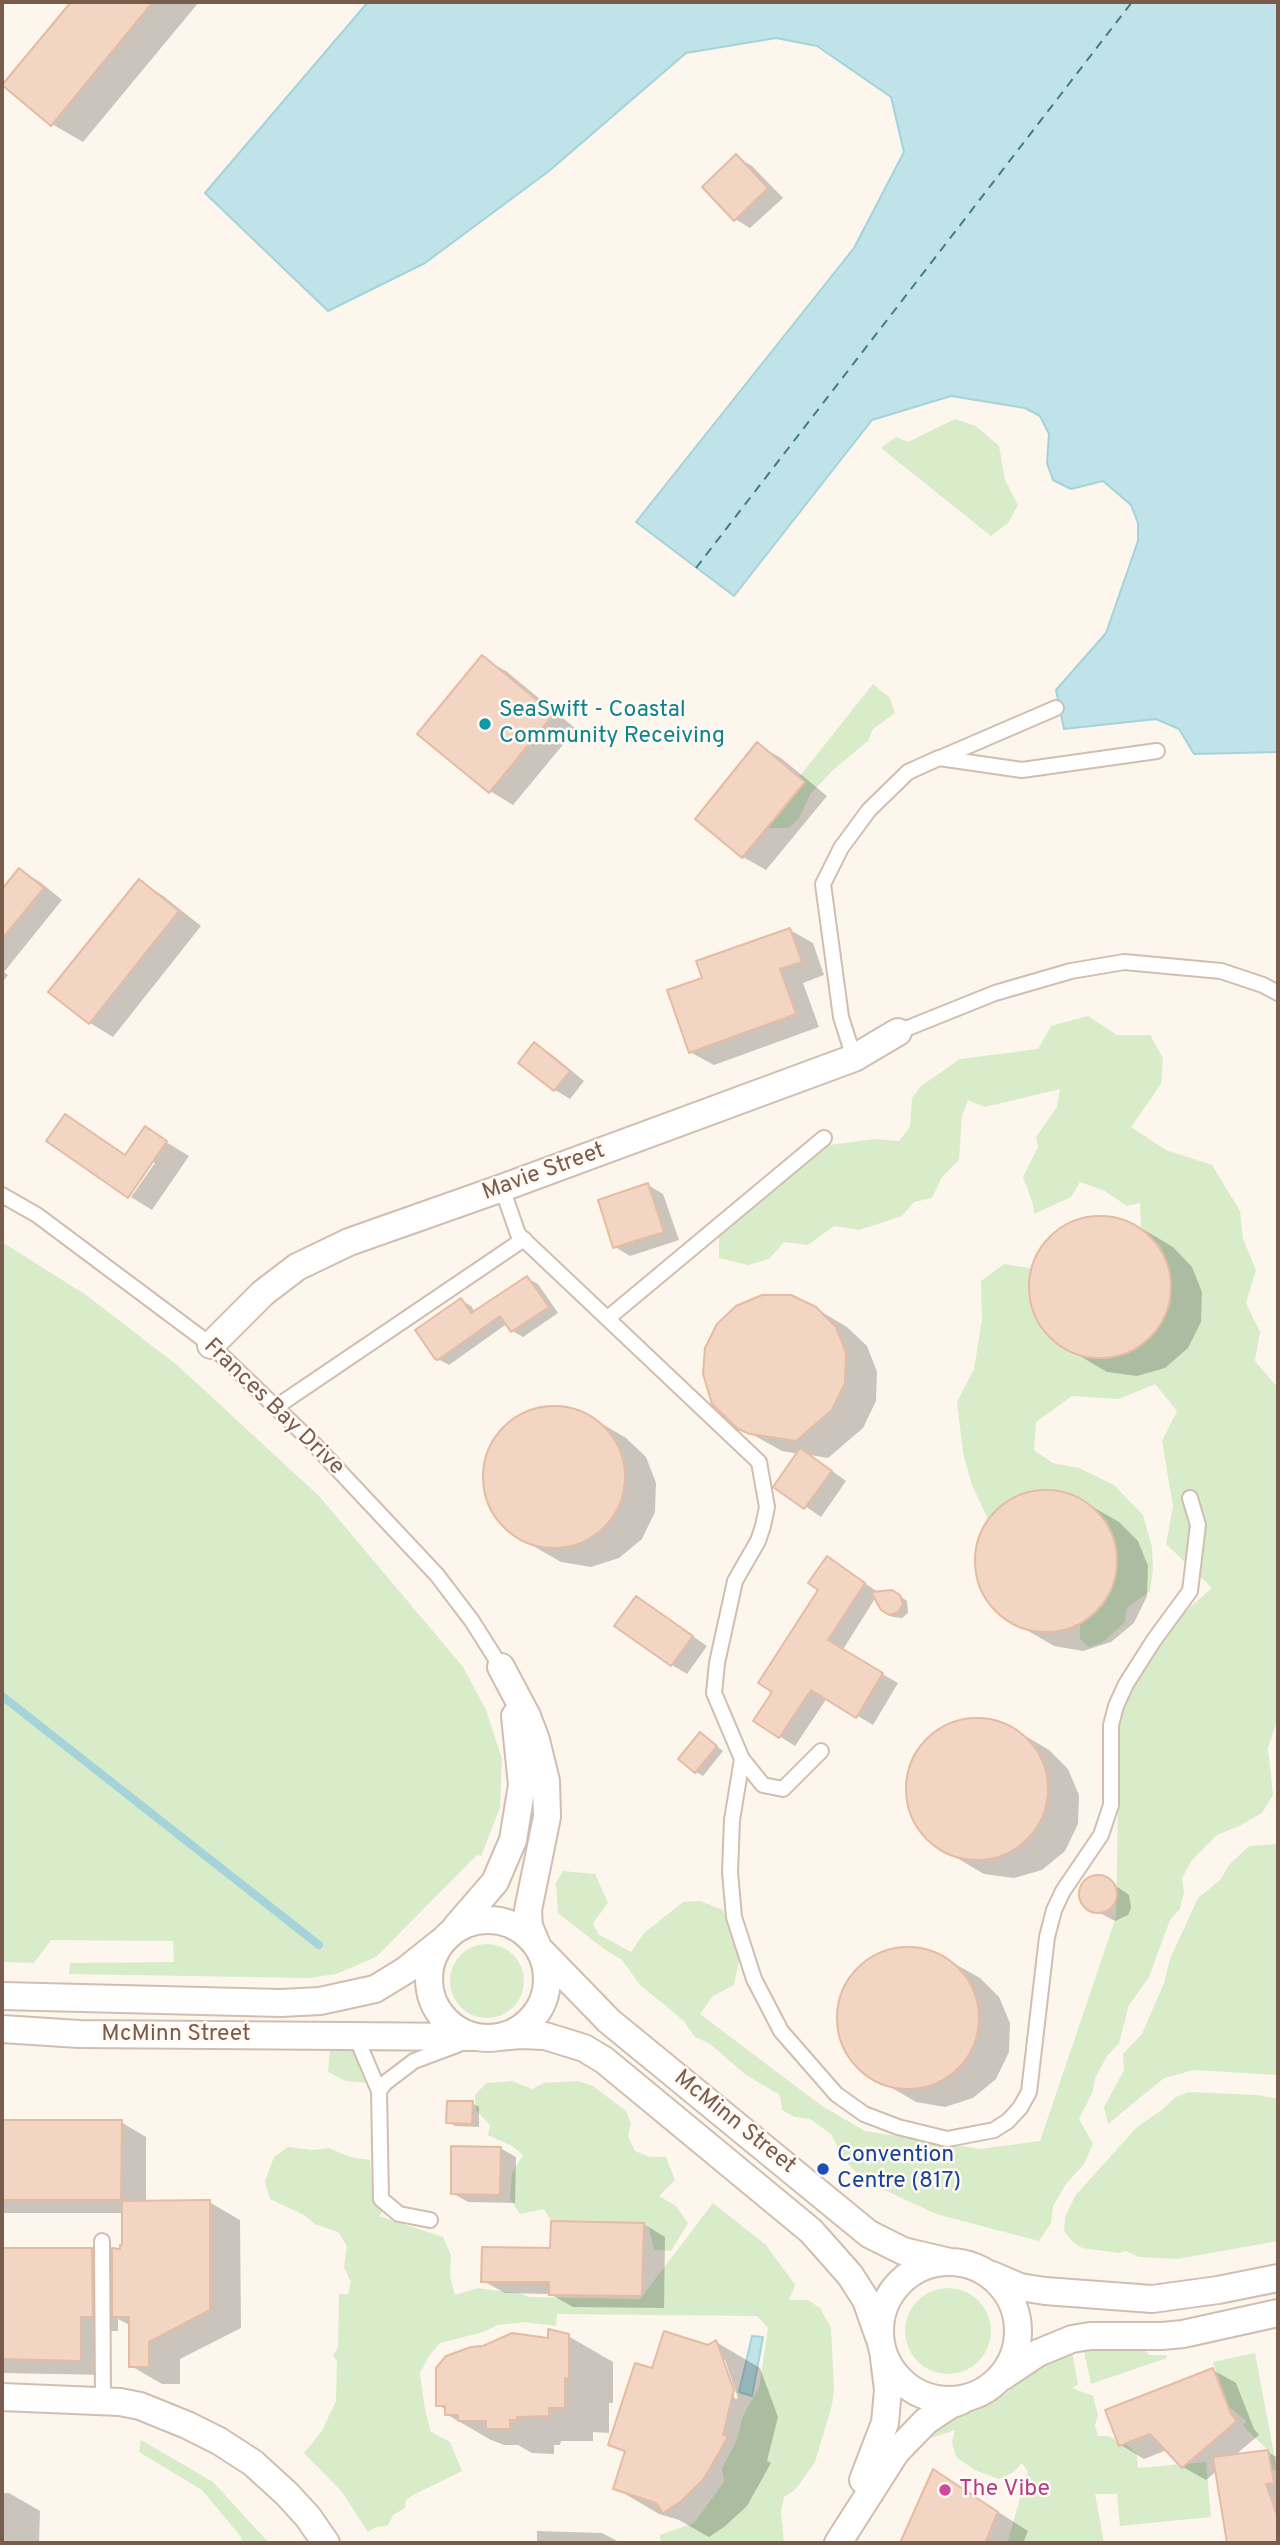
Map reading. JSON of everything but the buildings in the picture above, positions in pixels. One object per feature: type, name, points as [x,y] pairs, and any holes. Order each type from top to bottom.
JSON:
[{"type":"street","name":"Mavie Street","points":[[211,1345],[262,1293],[297,1267],[349,1242],[854,1058],[898,1032]]},
{"type":"street","name":"Frances Bay Drive","points":[[445,1938],[468,1916],[495,1882],[507,1857],[519,1816],[522,1785],[518,1728],[501,1667]]},
{"type":"street","name":"Frances Bay Drive","points":[[501,1667],[527,1716],[546,1782],[546,1825],[528,1910],[529,1926],[538,1948]]},
{"type":"street","points":[[496,1920],[521,1930],[538,1948],[547,1973],[544,1998],[537,2011],[513,2032],[485,2038],[456,2029],[437,2010],[430,1994],[430,1965],[445,1938],[471,1923],[496,1920]]},
{"type":"street","name":"McMinn Street","points":[[2,1996],[281,2003],[320,2001],[374,1989],[406,1970],[445,1938]]},
{"type":"street","name":"McMinn Street","points":[[538,1948],[608,2021],[869,2234],[902,2251],[950,2262]]},
{"type":"street","name":"McMinn Street","points":[[2,2029],[79,2034],[485,2038],[545,2036],[584,2048],[604,2060],[811,2231],[850,2275],[866,2300],[881,2347]]},
{"type":"street","points":[[838,2543],[885,2423],[888,2390],[881,2347],[884,2305],[894,2288],[909,2274],[928,2265],[950,2262],[968,2264],[1020,2287],[1152,2299],[1278,2278]]},
{"type":"street","points":[[881,2347],[893,2374],[918,2394],[937,2400],[956,2400],[982,2391],[1011,2361],[1018,2330],[1015,2312],[1007,2294],[996,2280],[984,2271]]},
{"type":"street","points":[[838,2543],[880,2475],[910,2436],[938,2412],[982,2391],[1038,2353],[1072,2339],[1090,2336],[1183,2334],[1278,2313]]},
{"type":"street","points":[[2,2398],[103,2400],[140,2406],[187,2425],[219,2441],[253,2463],[308,2517],[326,2543]]},
{"type":"lane","points":[[854,1058],[841,1017],[823,884],[841,848],[869,810],[908,772],[1056,708]]},
{"type":"lane","points":[[939,758],[1022,770],[1157,751]]},
{"type":"lane","points":[[898,1032],[995,993],[1071,971],[1124,962],[1221,971],[1278,993]]},
{"type":"lane","points":[[608,1318],[824,1138]]},
{"type":"lane","points":[[502,1188],[513,1224],[524,1240],[759,1462],[767,1507],[758,1541],[734,1581],[717,1662],[715,1693],[742,1759],[763,1785],[783,1789],[821,1751]]},
{"type":"lane","name":"Frances Bay Drive","points":[[2,1195],[37,1214],[211,1345],[314,1444],[437,1575],[472,1621],[501,1667]]},
{"type":"lane","points":[[276,1407],[524,1240]]},
{"type":"lane","points":[[742,1759],[732,1820],[730,1871],[734,1917],[754,1979],[781,2031],[836,2094],[864,2114],[898,2127],[947,2139],[994,2130],[1008,2121],[1020,2108],[1028,2092],[1047,1937],[1054,1910],[1063,1891],[1101,1835],[1111,1805],[1111,1725],[1115,1706],[1154,1640],[1191,1591],[1198,1525],[1190,1498]]},
{"type":"lane","points":[[356,2036],[379,2091],[381,2199],[399,2214],[430,2220]]},
{"type":"lane","points":[[379,2091],[401,2069],[414,2061],[485,2038]]},
{"type":"lane","points":[[102,2241],[103,2400]]},
{"type":"green space","points":[[955,419],[976,426],[999,446],[1005,480],[1018,505],[1008,523],[991,536],[881,448],[896,437],[908,442]]},
{"type":"green space","points":[[873,684],[890,698],[895,713],[873,729],[868,741],[833,770],[811,793],[799,818],[789,828],[767,828],[805,782],[799,777]]},
{"type":"green space","points":[[1088,1016],[1117,1035],[1150,1035],[1163,1058],[1161,1084],[1131,1127],[1166,1150],[1212,1165],[1240,1211],[1243,1239],[1256,1270],[1246,1303],[1260,1332],[1255,1361],[1278,1388],[1278,1717],[1268,1748],[1273,1795],[1262,1813],[1217,1835],[1192,1860],[1182,1878],[1184,1892],[1180,1909],[1170,1920],[1149,1977],[1129,2005],[1119,2043],[1107,2056],[1095,2078],[1093,2091],[1079,2119],[1093,2144],[1084,2164],[1066,2184],[1053,2206],[1051,2223],[1039,2241],[936,2214],[865,2181],[844,2160],[831,2134],[810,2119],[795,2117],[782,2110],[780,2095],[746,2075],[710,2044],[695,2037],[683,2020],[640,1985],[622,1960],[558,1913],[556,1883],[563,1871],[595,1874],[608,1903],[593,1923],[598,1934],[631,1952],[643,1934],[683,1902],[700,1901],[723,1910],[733,1941],[741,1952],[734,1985],[713,1996],[700,2014],[822,2106],[865,2131],[980,2149],[1040,2141],[1116,1917],[1120,1704],[1143,1662],[1181,1615],[1212,1588],[1166,1544],[1173,1506],[1162,1441],[1177,1411],[1155,1384],[1119,1399],[1072,1396],[1036,1422],[1034,1450],[1053,1463],[1079,1468],[1114,1485],[1143,1515],[1152,1547],[1150,1591],[1127,1608],[1125,1622],[1102,1643],[1088,1647],[1080,1639],[1080,1625],[1103,1605],[1116,1578],[1117,1547],[1107,1521],[1087,1501],[1061,1490],[1033,1490],[1007,1500],[988,1519],[972,1485],[963,1453],[957,1402],[974,1369],[982,1319],[981,1281],[1004,1264],[1030,1268],[1028,1295],[1036,1320],[1052,1341],[1074,1355],[1105,1359],[1134,1351],[1157,1331],[1171,1303],[1171,1273],[1161,1247],[1141,1227],[1140,1203],[1127,1206],[1105,1191],[1080,1182],[1071,1197],[1034,1214],[1023,1177],[1038,1147],[1036,1137],[1057,1107],[1060,1089],[985,1107],[968,1100],[962,1116],[959,1160],[942,1177],[932,1198],[914,1202],[902,1216],[859,1230],[834,1226],[808,1245],[784,1242],[769,1259],[748,1265],[719,1258],[719,1233],[814,1152],[829,1145],[876,1139],[899,1141],[910,1127],[912,1098],[921,1086],[960,1059],[1038,1049],[1051,1026]]},
{"type":"green space","points":[[2,1242],[86,1295],[177,1365],[320,1497],[463,1667],[486,1710],[502,1759],[500,1808],[481,1856],[477,1855],[376,1957],[336,1974],[310,1978],[69,1974],[70,1963],[174,1962],[173,1941],[51,1940],[34,1963],[2,1962]]},
{"type":"green space","points":[[1278,1844],[1278,2075],[1194,2070],[1164,2078],[1108,2124],[1104,2107],[1124,2070],[1123,2054],[1142,2034],[1164,1983],[1170,1959],[1198,1898],[1220,1880],[1230,1864],[1249,1846]]},
{"type":"green space","points":[[480,1944],[494,1944],[508,1950],[518,1960],[524,1981],[522,1995],[508,2012],[494,2018],[480,2018],[466,2012],[456,2002],[450,1988],[450,1974],[456,1960],[466,1950]]},
{"type":"green space","points":[[330,2050],[355,2051],[368,2083],[346,2081],[328,2072]]},
{"type":"green space","points":[[512,2081],[532,2089],[544,2083],[578,2081],[593,2086],[626,2111],[631,2123],[628,2136],[635,2151],[650,2157],[666,2157],[675,2180],[659,2196],[676,2206],[688,2223],[671,2251],[654,2250],[649,2228],[644,2223],[551,2221],[544,2209],[520,2214],[510,2199],[512,2173],[523,2155],[512,2146],[488,2135],[490,2125],[476,2110],[475,2095],[486,2083]]},
{"type":"green space","points":[[1189,2092],[1257,2095],[1278,2099],[1278,2241],[1177,2259],[1139,2257],[1126,2251],[1119,2253],[1082,2248],[1073,2242],[1064,2231],[1065,2217],[1075,2196],[1137,2127],[1176,2097]]},
{"type":"green space","points":[[288,2147],[313,2150],[329,2148],[350,2157],[370,2160],[373,2194],[385,2208],[379,2216],[443,2237],[451,2255],[450,2276],[455,2295],[478,2288],[528,2297],[640,2299],[713,2203],[766,2245],[795,2285],[789,2300],[808,2300],[820,2308],[831,2328],[834,2389],[832,2405],[815,2462],[795,2490],[784,2497],[781,2511],[784,2543],[661,2543],[660,2535],[694,2523],[724,2482],[722,2468],[736,2442],[743,2416],[759,2387],[768,2328],[757,2316],[557,2314],[556,2326],[524,2322],[498,2325],[483,2332],[440,2343],[420,2373],[425,2410],[431,2432],[450,2442],[462,2471],[413,2495],[406,2500],[405,2508],[393,2515],[388,2525],[368,2532],[342,2492],[304,2453],[322,2431],[336,2401],[337,2361],[333,2356],[338,2347],[339,2294],[348,2294],[351,2282],[344,2267],[347,2246],[338,2232],[315,2224],[304,2215],[270,2199],[265,2181],[274,2157]]},
{"type":"green space","points":[[948,2288],[964,2292],[978,2301],[987,2315],[991,2331],[987,2347],[978,2361],[964,2370],[948,2374],[932,2370],[918,2361],[909,2347],[905,2331],[909,2315],[918,2301],[932,2292]]},
{"type":"green space","points":[[1139,2342],[1149,2355],[1166,2355],[1167,2358],[1091,2384],[1083,2347]]},
{"type":"green space","points":[[1072,2351],[1078,2385],[1072,2388],[1093,2396],[1098,2415],[1095,2425],[1098,2436],[1108,2436],[1128,2446],[1137,2454],[1138,2468],[1206,2462],[1211,2517],[1120,2526],[1117,2494],[1095,2494],[1104,2543],[1007,2543],[1020,2499],[1018,2494],[1028,2472],[1022,2463],[1014,2472],[999,2479],[975,2470],[956,2457],[952,2442],[955,2430],[931,2438],[925,2432],[952,2417],[984,2406],[1006,2394],[1026,2375],[1050,2360]]},
{"type":"green space","points":[[1255,2353],[1277,2470],[1271,2470],[1268,2450],[1243,2426],[1246,2421],[1229,2407],[1213,2362]]},
{"type":"green space","points":[[141,2440],[213,2482],[269,2543],[242,2543],[241,2537],[202,2490],[139,2452]]},
{"type":"water","points":[[368,2],[1278,2],[1278,752],[1194,754],[1179,729],[1156,719],[1064,729],[1056,690],[1106,633],[1138,541],[1138,523],[1131,505],[1103,481],[1071,489],[1053,480],[1047,463],[1049,434],[1040,416],[1025,408],[951,396],[872,420],[734,596],[636,522],[854,248],[904,152],[891,97],[817,46],[776,38],[686,53],[549,171],[425,263],[328,311],[205,193]]},
{"type":"water","points":[[752,2336],[763,2337],[752,2396],[739,2392]]},
{"type":"waterway","points":[[2,1696],[319,1945]]},
{"type":"ferry route","points":[[696,568],[1132,2]]},
{"type":"place","name":"SeaSwift - Coastal Community Receiving","points":[[485,724]]},
{"type":"place","name":"Convention Centre (817)","points":[[823,2169]]},
{"type":"place","name":"The Vibe","points":[[945,2490]]}]
